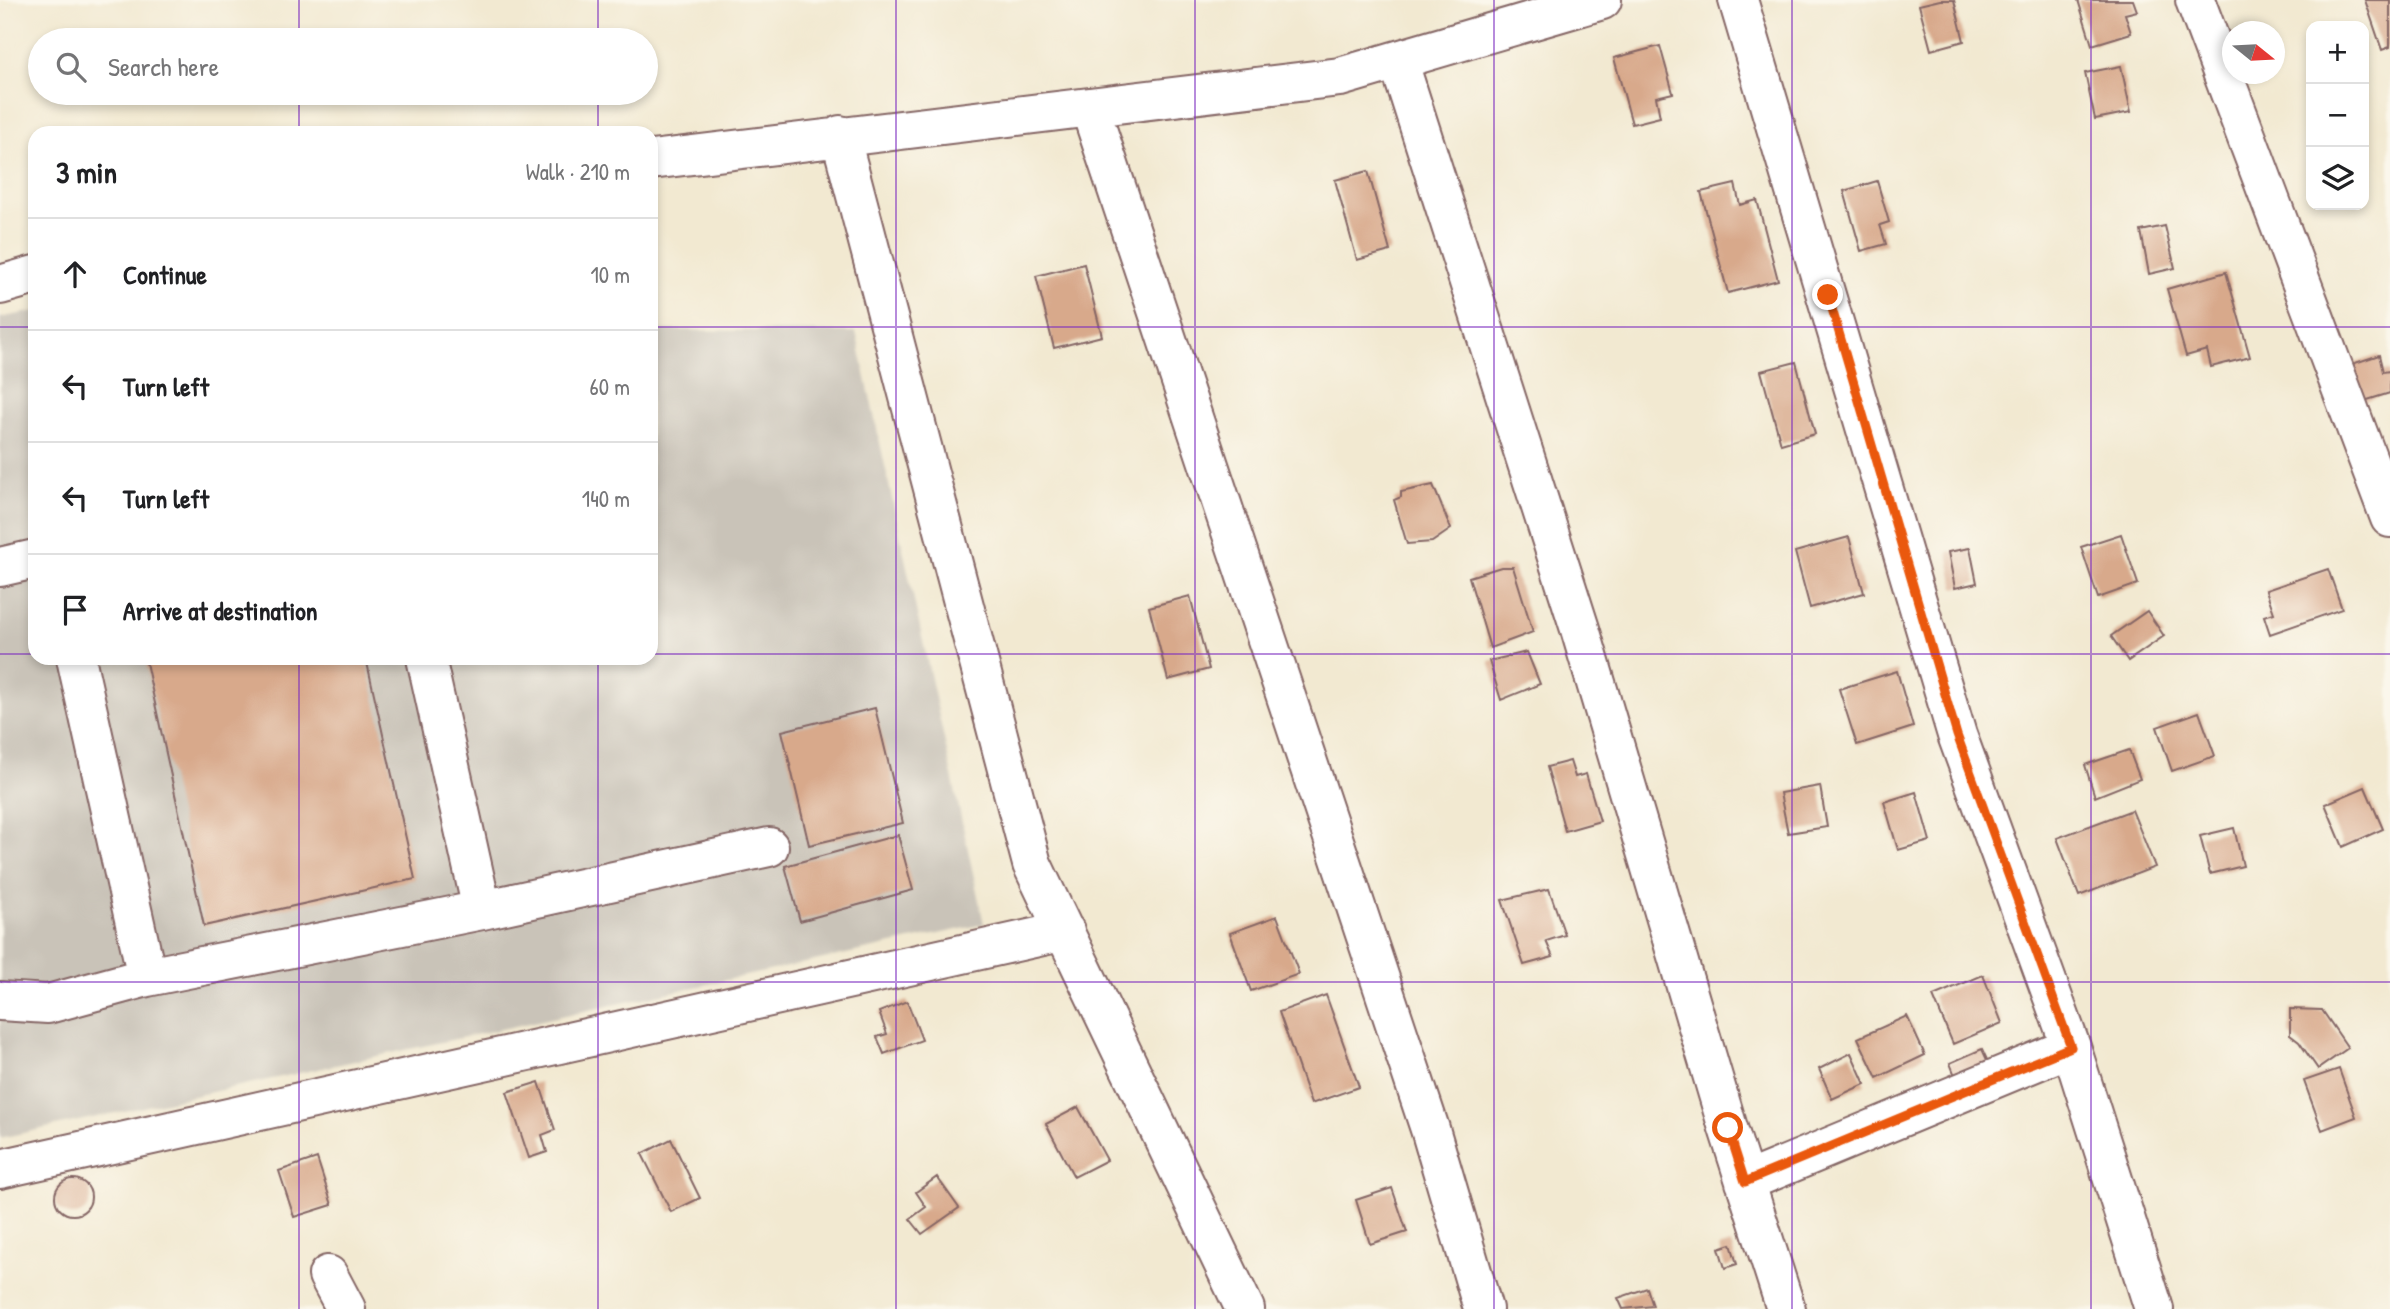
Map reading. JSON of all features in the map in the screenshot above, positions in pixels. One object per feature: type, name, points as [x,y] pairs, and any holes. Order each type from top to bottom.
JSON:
[{"type":"street","points":[[658,159],[840,135],[1340,77],[1602,0]]},
{"type":"street","points":[[1738,0],[1957,735],[2071,1047],[2154,1309]]},
{"type":"street","points":[[2195,0],[2390,518]]},
{"type":"street","points":[[1398,60],[1580,629],[1745,1182],[1787,1309]]},
{"type":"street","points":[[1090,108],[1430,1129],[1483,1309]]},
{"type":"street","points":[[840,135],[1032,864],[1245,1309]]},
{"type":"street","points":[[0,285],[28,277]]},
{"type":"street","points":[[0,567],[28,561]]},
{"type":"street","points":[[78,665],[147,977]]},
{"type":"street","points":[[428,665],[482,909]]},
{"type":"street","points":[[0,1002],[48,1004],[147,977],[769,847]]},
{"type":"street","points":[[0,1169],[1065,931]]},
{"type":"street","points":[[1745,1182],[2071,1047]]},
{"type":"street","points":[[328,1275],[346,1309]]},
{"type":"shaded area","points":[[28,312],[28,665],[658,665],[658,330],[856,332],[984,924],[0,1138],[0,318]]},
{"type":"building","points":[[1954,0],[1964,41],[1931,50],[1919,5]]},
{"type":"building","points":[[2078,0],[2133,0],[2137,11],[2125,14],[2131,33],[2092,45]]},
{"type":"building","points":[[2365,0],[2390,0],[2390,47],[2382,50]]},
{"type":"building","points":[[1660,46],[1673,93],[1656,97],[1660,117],[1632,124],[1614,58]]},
{"type":"building","points":[[2121,66],[2131,112],[2095,119],[2085,73]]},
{"type":"building","points":[[1368,171],[1390,251],[1357,260],[1335,180]]},
{"type":"building","points":[[1877,181],[1889,222],[1880,225],[1886,244],[1861,251],[1844,191]]},
{"type":"building","points":[[1735,184],[1740,205],[1757,200],[1778,280],[1728,293],[1701,192]]},
{"type":"building","points":[[2165,226],[2175,268],[2149,274],[2141,231]]},
{"type":"building","points":[[1084,264],[1102,336],[1054,348],[1036,276]]},
{"type":"building","points":[[2226,272],[2250,357],[2211,367],[2207,350],[2186,356],[2167,289]]},
{"type":"building","points":[[2379,355],[2383,372],[2390,371],[2390,393],[2351,405],[2337,369]]},
{"type":"building","points":[[1796,362],[1815,434],[1781,444],[1761,371]]},
{"type":"building","points":[[1433,485],[1451,529],[1432,542],[1407,544],[1394,500],[1401,497],[1401,492]]},
{"type":"building","points":[[2121,534],[2138,584],[2098,598],[2081,547]]},
{"type":"building","points":[[1849,537],[1864,593],[1810,608],[1795,552]]},
{"type":"building","points":[[1970,548],[1977,583],[1955,588],[1948,552]]},
{"type":"building","points":[[1501,567],[1513,567],[1533,632],[1490,648],[1469,577]]},
{"type":"building","points":[[2328,569],[2342,609],[2270,634],[2264,616],[2274,613],[2266,590]]},
{"type":"building","points":[[1190,596],[1209,669],[1168,680],[1149,607]]},
{"type":"building","points":[[2147,611],[2164,636],[2128,661],[2111,636]]},
{"type":"building","points":[[1527,652],[1540,684],[1501,700],[1489,661]]},
{"type":"building","points":[[147,665],[368,665],[415,879],[204,926]]},
{"type":"building","points":[[1897,671],[1913,727],[1857,745],[1839,689]]},
{"type":"building","points":[[875,708],[903,823],[809,845],[782,731]]},
{"type":"building","points":[[2199,712],[2215,756],[2172,771],[2157,727]]},
{"type":"building","points":[[2129,750],[2140,779],[2095,797],[2085,765]]},
{"type":"building","points":[[1570,761],[1575,777],[1586,774],[1600,821],[1565,831],[1547,767]]},
{"type":"building","points":[[1820,786],[1827,827],[1788,833],[1780,793]]},
{"type":"building","points":[[2365,787],[2383,829],[2343,847],[2325,804]]},
{"type":"building","points":[[1916,792],[1930,841],[1898,850],[1884,802]]},
{"type":"building","points":[[2132,810],[2155,867],[2079,896],[2057,838]]},
{"type":"building","points":[[2234,828],[2243,866],[2210,874],[2200,836]]},
{"type":"building","points":[[898,835],[913,890],[800,921],[785,866]]},
{"type":"building","points":[[1549,889],[1565,935],[1546,941],[1553,957],[1524,965],[1502,900]]},
{"type":"building","points":[[1277,916],[1299,974],[1251,991],[1230,933]]},
{"type":"building","points":[[1983,975],[2002,1023],[1953,1044],[1933,996]]},
{"type":"building","points":[[1326,995],[1359,1087],[1311,1104],[1279,1012]]},
{"type":"building","points":[[907,1001],[922,1040],[884,1054],[877,1037],[887,1034],[879,1012]]},
{"type":"building","points":[[2290,1009],[2322,1010],[2348,1048],[2318,1069],[2299,1042],[2290,1035]]},
{"type":"building","points":[[1907,1016],[1925,1055],[1877,1078],[1858,1038]]},
{"type":"building","points":[[1982,1049],[1993,1073],[1960,1088],[1950,1063]]},
{"type":"building","points":[[1851,1053],[1865,1084],[1832,1099],[1819,1069]]},
{"type":"building","points":[[2339,1069],[2356,1117],[2322,1130],[2304,1081]]},
{"type":"building","points":[[539,1082],[555,1130],[542,1135],[547,1152],[529,1158],[507,1092]]},
{"type":"building","points":[[1078,1107],[1107,1160],[1074,1177],[1046,1124]]},
{"type":"building","points":[[671,1139],[700,1198],[671,1212],[642,1154]]},
{"type":"building","points":[[317,1158],[332,1205],[294,1217],[279,1171]]},
{"type":"building","points":[[937,1177],[959,1208],[922,1234],[910,1219],[926,1207],[916,1192]]},
{"type":"building","points":[[73,1179],[86,1184],[91,1197],[86,1210],[73,1215],[60,1210],[55,1197],[60,1184]]},
{"type":"building","points":[[1392,1188],[1407,1232],[1370,1244],[1356,1200]]},
{"type":"building","points":[[1731,1244],[1737,1264],[1725,1268],[1719,1248]]},
{"type":"building","points":[[1647,1288],[1653,1306],[1623,1309],[1618,1298]]},
{"type":"route","points":[[1728,1128],[1745,1182],[2071,1047],[1957,735],[1828,295]]}]
